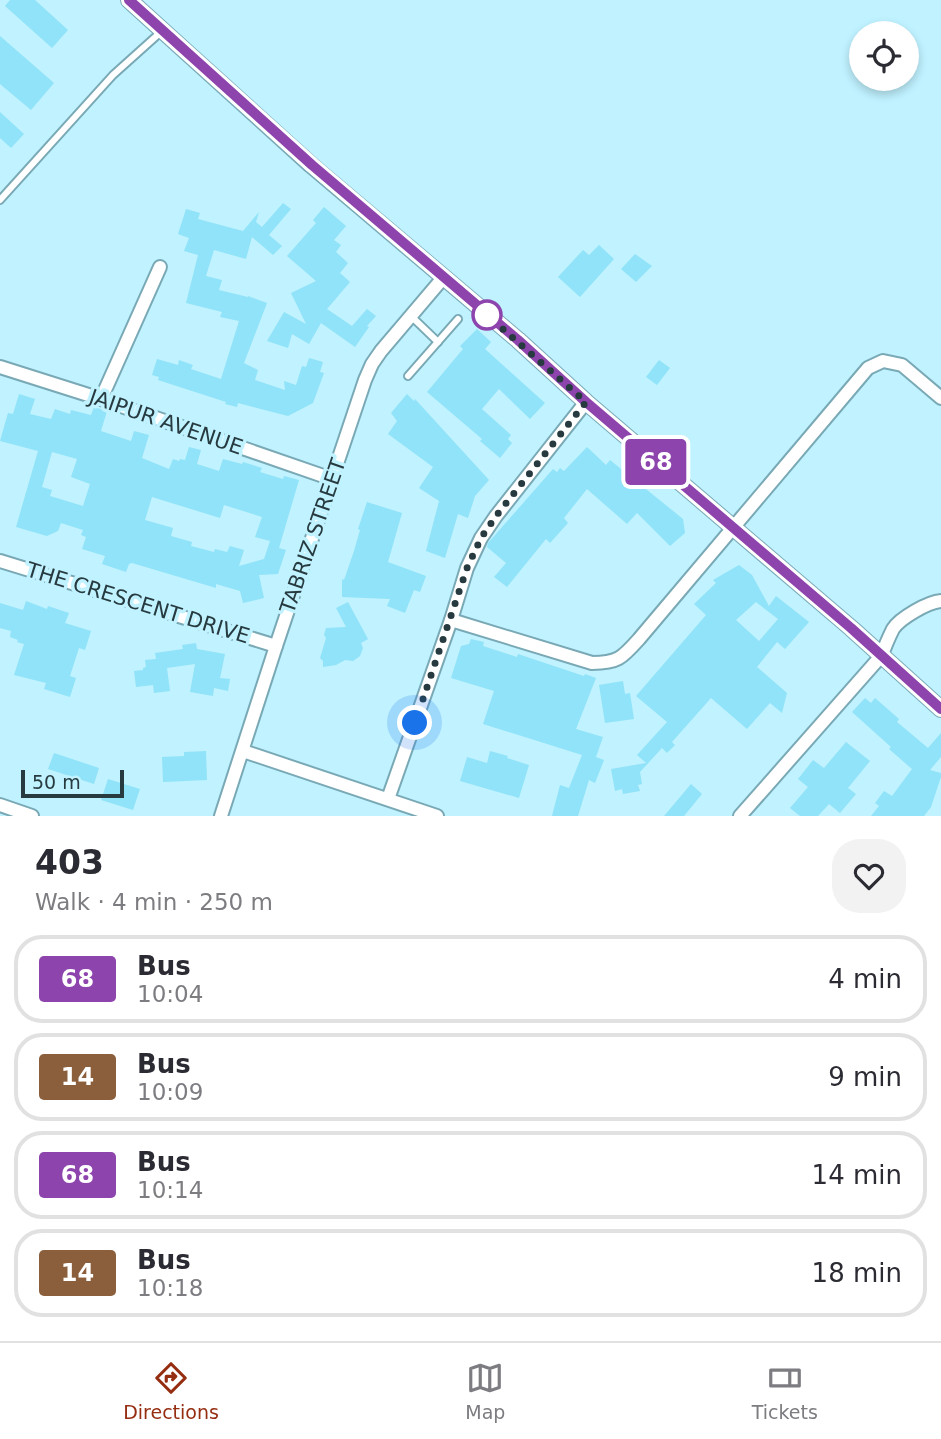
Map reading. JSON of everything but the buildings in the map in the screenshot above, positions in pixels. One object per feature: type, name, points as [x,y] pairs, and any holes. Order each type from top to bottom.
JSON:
[{"type":"street","points":[[129,0],[312,165],[518,340],[941,709]]},
{"type":"street","points":[[101,399],[160,267]]},
{"type":"street","name":"TABRIZ STREET","points":[[222,816],[365,380],[372,364],[443,278]]},
{"type":"street","points":[[451,620],[592,663],[609,663],[622,657],[631,648],[868,368],[883,361],[902,365],[941,398]]},
{"type":"street","name":"JAIPUR AVENUE","points":[[0,367],[332,479]]},
{"type":"street","points":[[388,799],[467,568],[481,538],[586,402]]},
{"type":"street","name":"THE CRESCENT DRIVE","points":[[0,561],[276,646]]},
{"type":"street","points":[[740,816],[881,655],[895,626],[915,611],[941,601]]},
{"type":"street","points":[[243,751],[432,815]]},
{"type":"street","points":[[0,805],[32,816]]},
{"type":"lane","points":[[0,200],[113,75],[163,30]]},
{"type":"lane","points":[[411,316],[439,342]]},
{"type":"lane","points":[[408,376],[458,319]]},
{"type":"bus line","name":"68","points":[[129,0],[312,165],[851,628],[941,709]]},
{"type":"route","points":[[415,723],[467,568],[481,538],[586,402],[480,309],[487,315]]}]
